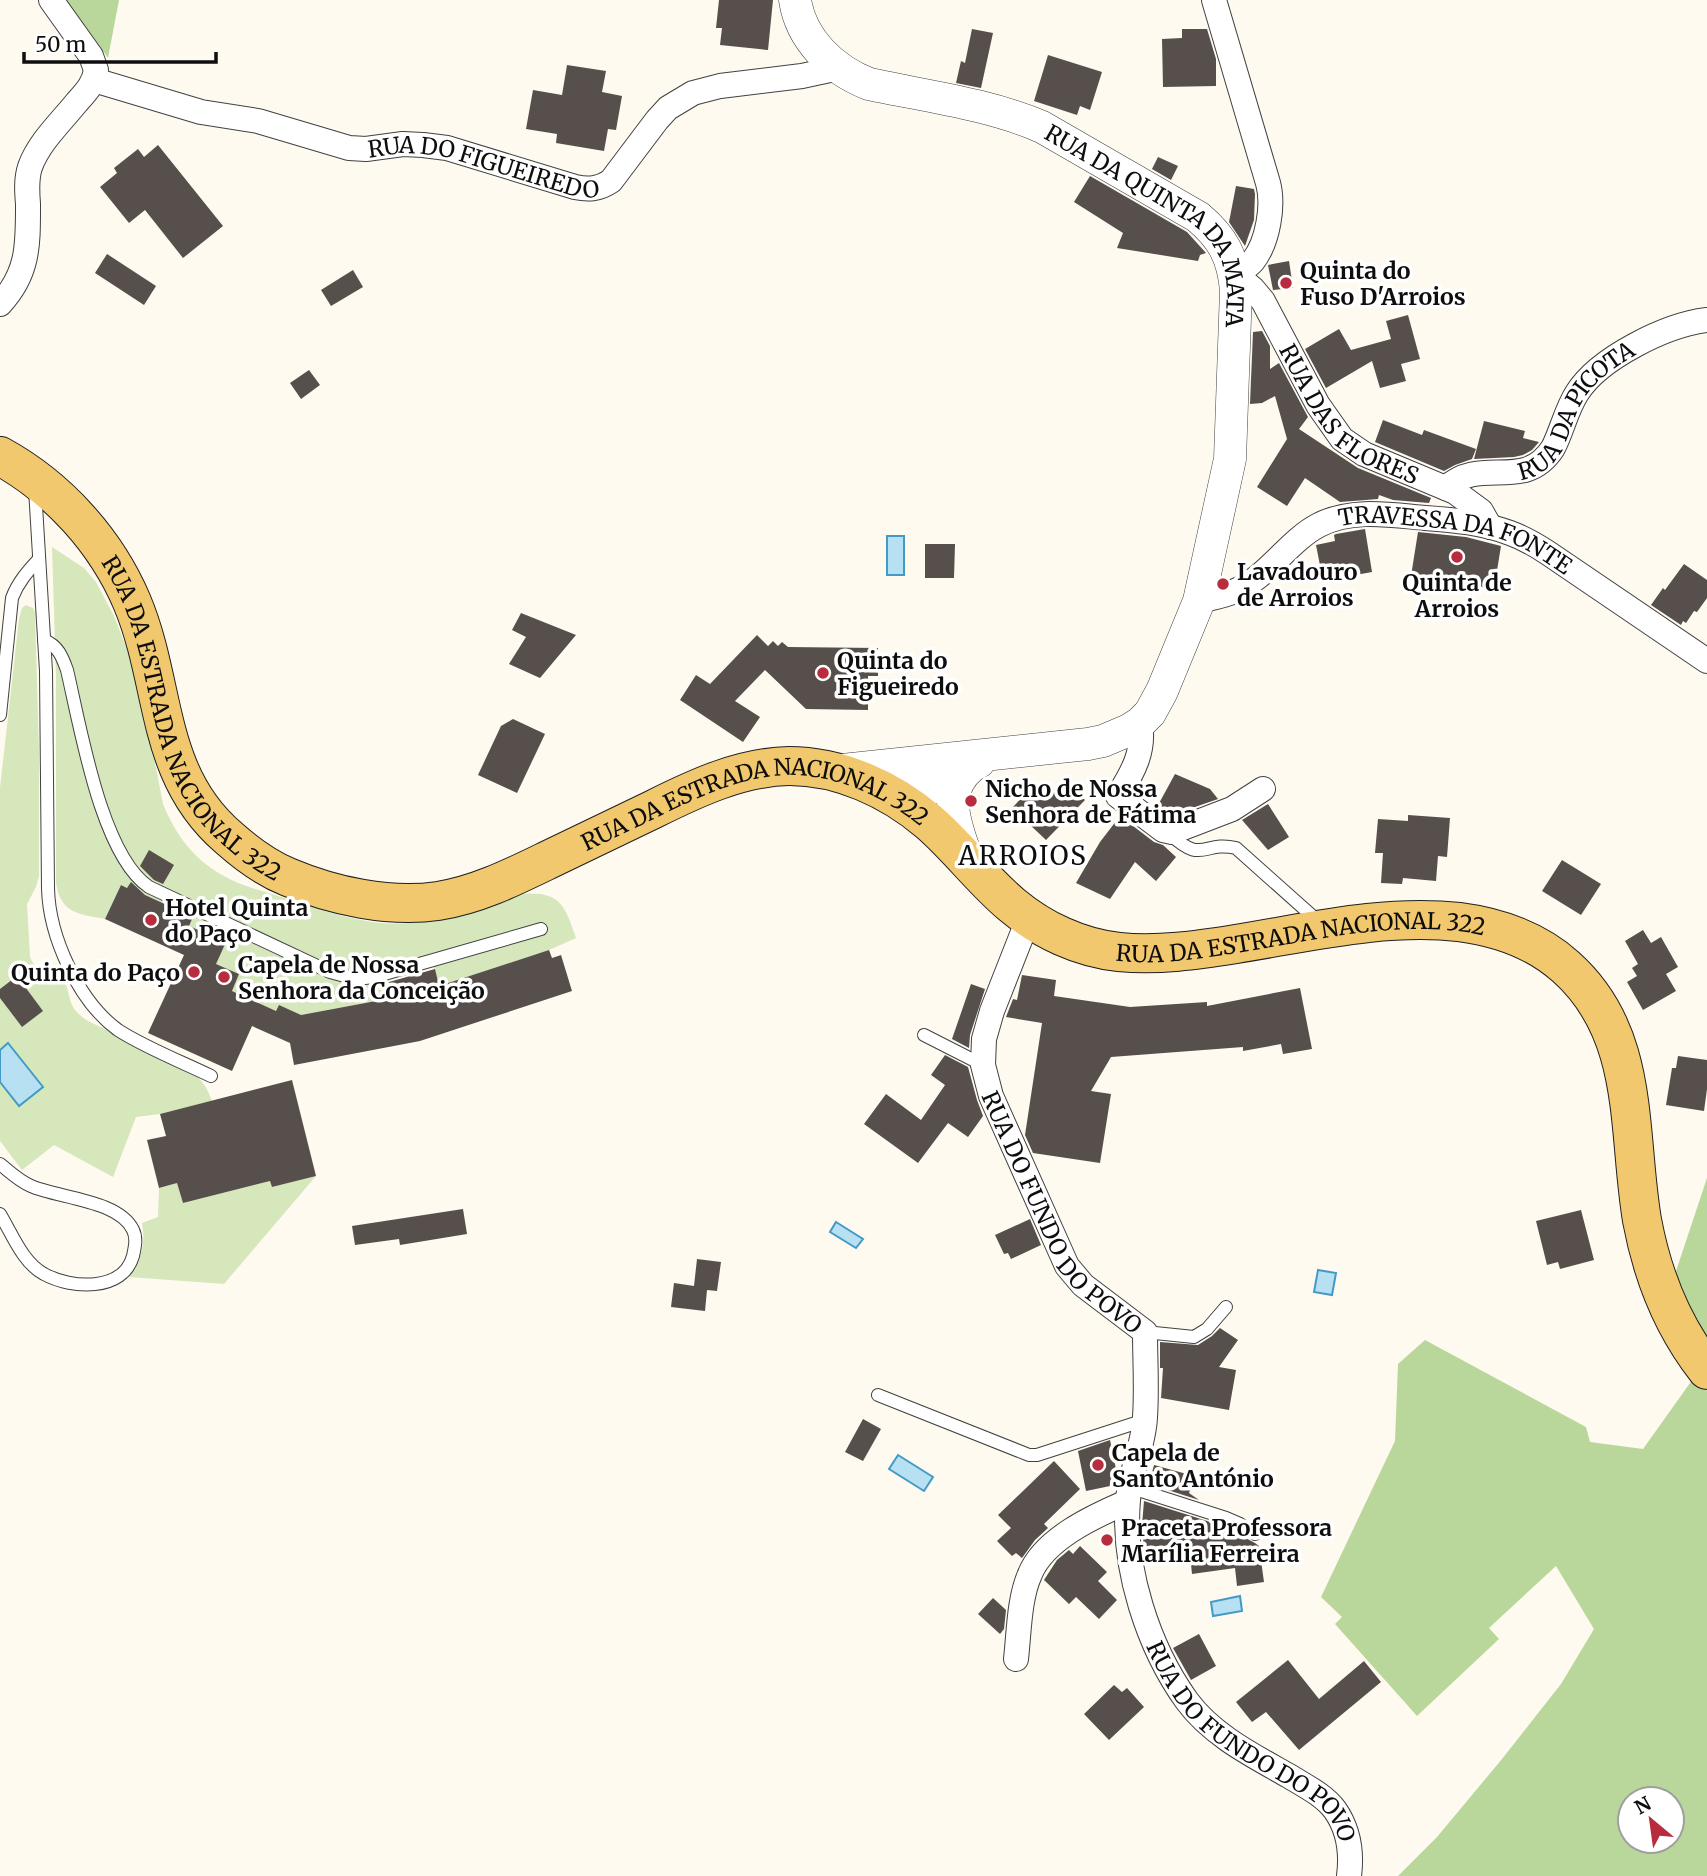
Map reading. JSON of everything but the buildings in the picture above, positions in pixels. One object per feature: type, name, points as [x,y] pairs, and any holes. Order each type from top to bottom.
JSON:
[{"type":"main road","name":"RUA DA ESTRADA NACIONAL 322","points":[[0,456],[34,478],[64,503],[114,566],[128,593],[145,639],[172,752],[195,802],[215,826],[253,858],[276,872],[327,891],[383,901],[413,903],[440,901],[479,891],[725,778],[756,770],[805,767],[830,771],[872,785],[905,804],[941,832],[1011,905],[1063,937],[1106,950],[1137,953],[1184,951],[1368,922],[1413,919],[1489,927],[1518,936],[1539,947],[1564,965],[1580,981],[1611,1030],[1626,1074],[1632,1108],[1642,1217],[1654,1268],[1674,1320],[1693,1353],[1707,1370]]},
{"type":"street","points":[[0,304],[16,284],[24,262],[28,237],[27,182],[33,160],[94,80],[96,70],[94,61],[51,0]]},
{"type":"street","name":"RUA DA QUINTA DA MATA","points":[[795,0],[800,21],[807,34],[828,59],[854,78],[869,84],[994,111],[1042,127],[1198,217],[1218,236],[1235,274],[1230,459],[1199,601],[1150,713],[1129,730],[1103,741],[1070,747],[830,771]]},
{"type":"street","points":[[1214,0],[1271,199],[1270,218],[1258,253],[1250,265],[1235,274]]},
{"type":"street","name":"RUA DO FIGUEIREDO","points":[[94,80],[201,113],[258,121],[349,148],[366,149],[403,144],[447,148],[589,190],[611,181],[668,108],[694,93],[720,86],[802,76],[839,68]]},
{"type":"street","name":"RUA DAS FLORES","points":[[1235,274],[1263,301],[1325,417],[1342,439],[1364,454],[1446,488],[1473,504],[1490,527]]},
{"type":"street","name":"RUA DA PICOTA","points":[[1446,488],[1454,480],[1470,474],[1517,472],[1534,467],[1548,456],[1576,395],[1596,372],[1633,346],[1664,331],[1707,320]]},
{"type":"street","name":"TRAVESSA DA FONTE","points":[[1199,601],[1241,588],[1310,531],[1337,518],[1381,514],[1442,519],[1508,532],[1541,549],[1707,661]]},
{"type":"street","points":[[1140,723],[1142,740],[1138,759],[1118,796],[1169,832],[1176,832],[1232,809],[1264,789]]},
{"type":"street","points":[[905,804],[947,778],[993,756]]},
{"type":"street","points":[[968,861],[956,821],[953,797],[959,779],[969,768],[993,756]]},
{"type":"street","points":[[905,804],[905,790],[911,779],[946,759]]},
{"type":"street","name":"RUA DO FUNDO DO POVO","points":[[1029,917],[992,1011],[984,1039],[985,1076],[1067,1266],[1083,1285],[1145,1332],[1145,1420],[1128,1495],[1128,1536],[1137,1590],[1152,1637],[1175,1684],[1189,1703],[1222,1735],[1321,1796],[1335,1809],[1350,1844],[1349,1876]]},
{"type":"street","points":[[1016,1659],[1026,1584],[1034,1565],[1078,1525],[1128,1495]]},
{"type":"lane","points":[[34,478],[46,671],[48,903],[55,932],[82,989],[106,1020],[127,1035],[211,1076]]},
{"type":"lane","points":[[0,715],[12,598],[27,571],[39,559]]},
{"type":"lane","points":[[44,640],[52,643],[60,652],[67,670],[104,817],[127,864],[149,887],[330,972],[356,979],[374,977],[541,929]]},
{"type":"lane","points":[[1169,832],[1191,850],[1236,848],[1327,929]]},
{"type":"lane","points":[[925,1035],[984,1065]]},
{"type":"lane","points":[[0,1164],[33,1187],[100,1206],[122,1217],[129,1223],[136,1239],[131,1261],[119,1275],[98,1284],[85,1284],[44,1275],[28,1261],[0,1214]]},
{"type":"lane","points":[[1145,1332],[1194,1337],[1207,1329],[1226,1307]]},
{"type":"lane","points":[[878,1395],[1029,1455],[1037,1455],[1145,1420]]},
{"type":"lane","points":[[1128,1495],[1226,1518],[1255,1534]]},
{"type":"green space","points":[[66,0],[119,0],[108,58]]},
{"type":"green space","points":[[52,547],[84,568],[96,582],[114,616],[143,701],[163,804],[182,839],[195,855],[211,868],[256,889],[333,913],[382,923],[420,921],[519,894],[544,895],[552,897],[564,908],[576,938],[549,950],[439,986],[433,965],[388,978],[392,998],[301,1015],[276,1011],[232,991],[239,974],[216,964],[189,926],[193,917],[121,885],[105,919],[79,914],[67,907],[58,893],[56,883],[56,676]]},
{"type":"green space","points":[[26,605],[33,608],[35,613],[39,752],[39,876],[27,904],[30,957],[40,969],[62,979],[72,1005],[81,1016],[187,1069],[202,1082],[212,1101],[136,1117],[113,1177],[54,1145],[22,1170],[0,1141],[0,788],[19,619],[22,608]]},
{"type":"green space","points":[[316,1176],[224,1284],[129,1277],[142,1252],[142,1223],[158,1217],[159,1188],[177,1183],[183,1203],[270,1181],[272,1187]]},
{"type":"green space","points":[[1707,1178],[1707,1342],[1675,1274]]},
{"type":"green space","points":[[1425,1340],[1586,1427],[1590,1442],[1643,1449],[1695,1376],[1707,1391],[1707,1876],[1398,1876],[1437,1837],[1502,1759],[1561,1684],[1594,1629],[1556,1566],[1489,1628],[1499,1639],[1417,1716],[1335,1624],[1342,1617],[1321,1597],[1395,1441],[1398,1364]]},
{"type":"water","points":[[887,536],[904,536],[904,575],[887,575]]},
{"type":"water","points":[[8,1043],[43,1087],[19,1106],[0,1082],[0,1050]]},
{"type":"water","points":[[836,1222],[863,1239],[856,1248],[830,1232]]},
{"type":"water","points":[[1318,1270],[1336,1273],[1332,1295],[1314,1292]]},
{"type":"water","points":[[898,1455],[933,1477],[924,1491],[889,1469]]},
{"type":"water","points":[[1240,1596],[1242,1611],[1213,1616],[1211,1602]]},
{"type":"place","name":"Quinta do Fuso D'Arroios","points":[[1286,283]]},
{"type":"place","name":"Quinta de Arroios","points":[[1457,557]]},
{"type":"place","name":"Lavadouro de Arroios","points":[[1223,584]]},
{"type":"place","name":"Quinta do Figueiredo","points":[[823,673]]},
{"type":"place","name":"Nicho de Nossa Senhora de Fátima","points":[[971,801]]},
{"type":"place","name":"Hotel Quinta do Paço","points":[[151,920]]},
{"type":"place","name":"Quinta do Paço","points":[[194,972]]},
{"type":"place","name":"Capela de Nossa Senhora da Conceição","points":[[224,977]]},
{"type":"place","name":"Capela de Santo António","points":[[1098,1465]]},
{"type":"place","name":"Praceta Professora Marília Ferreira","points":[[1107,1540]]},
{"type":"district","name":"ARROIOS","points":[[1023,855]]}]
